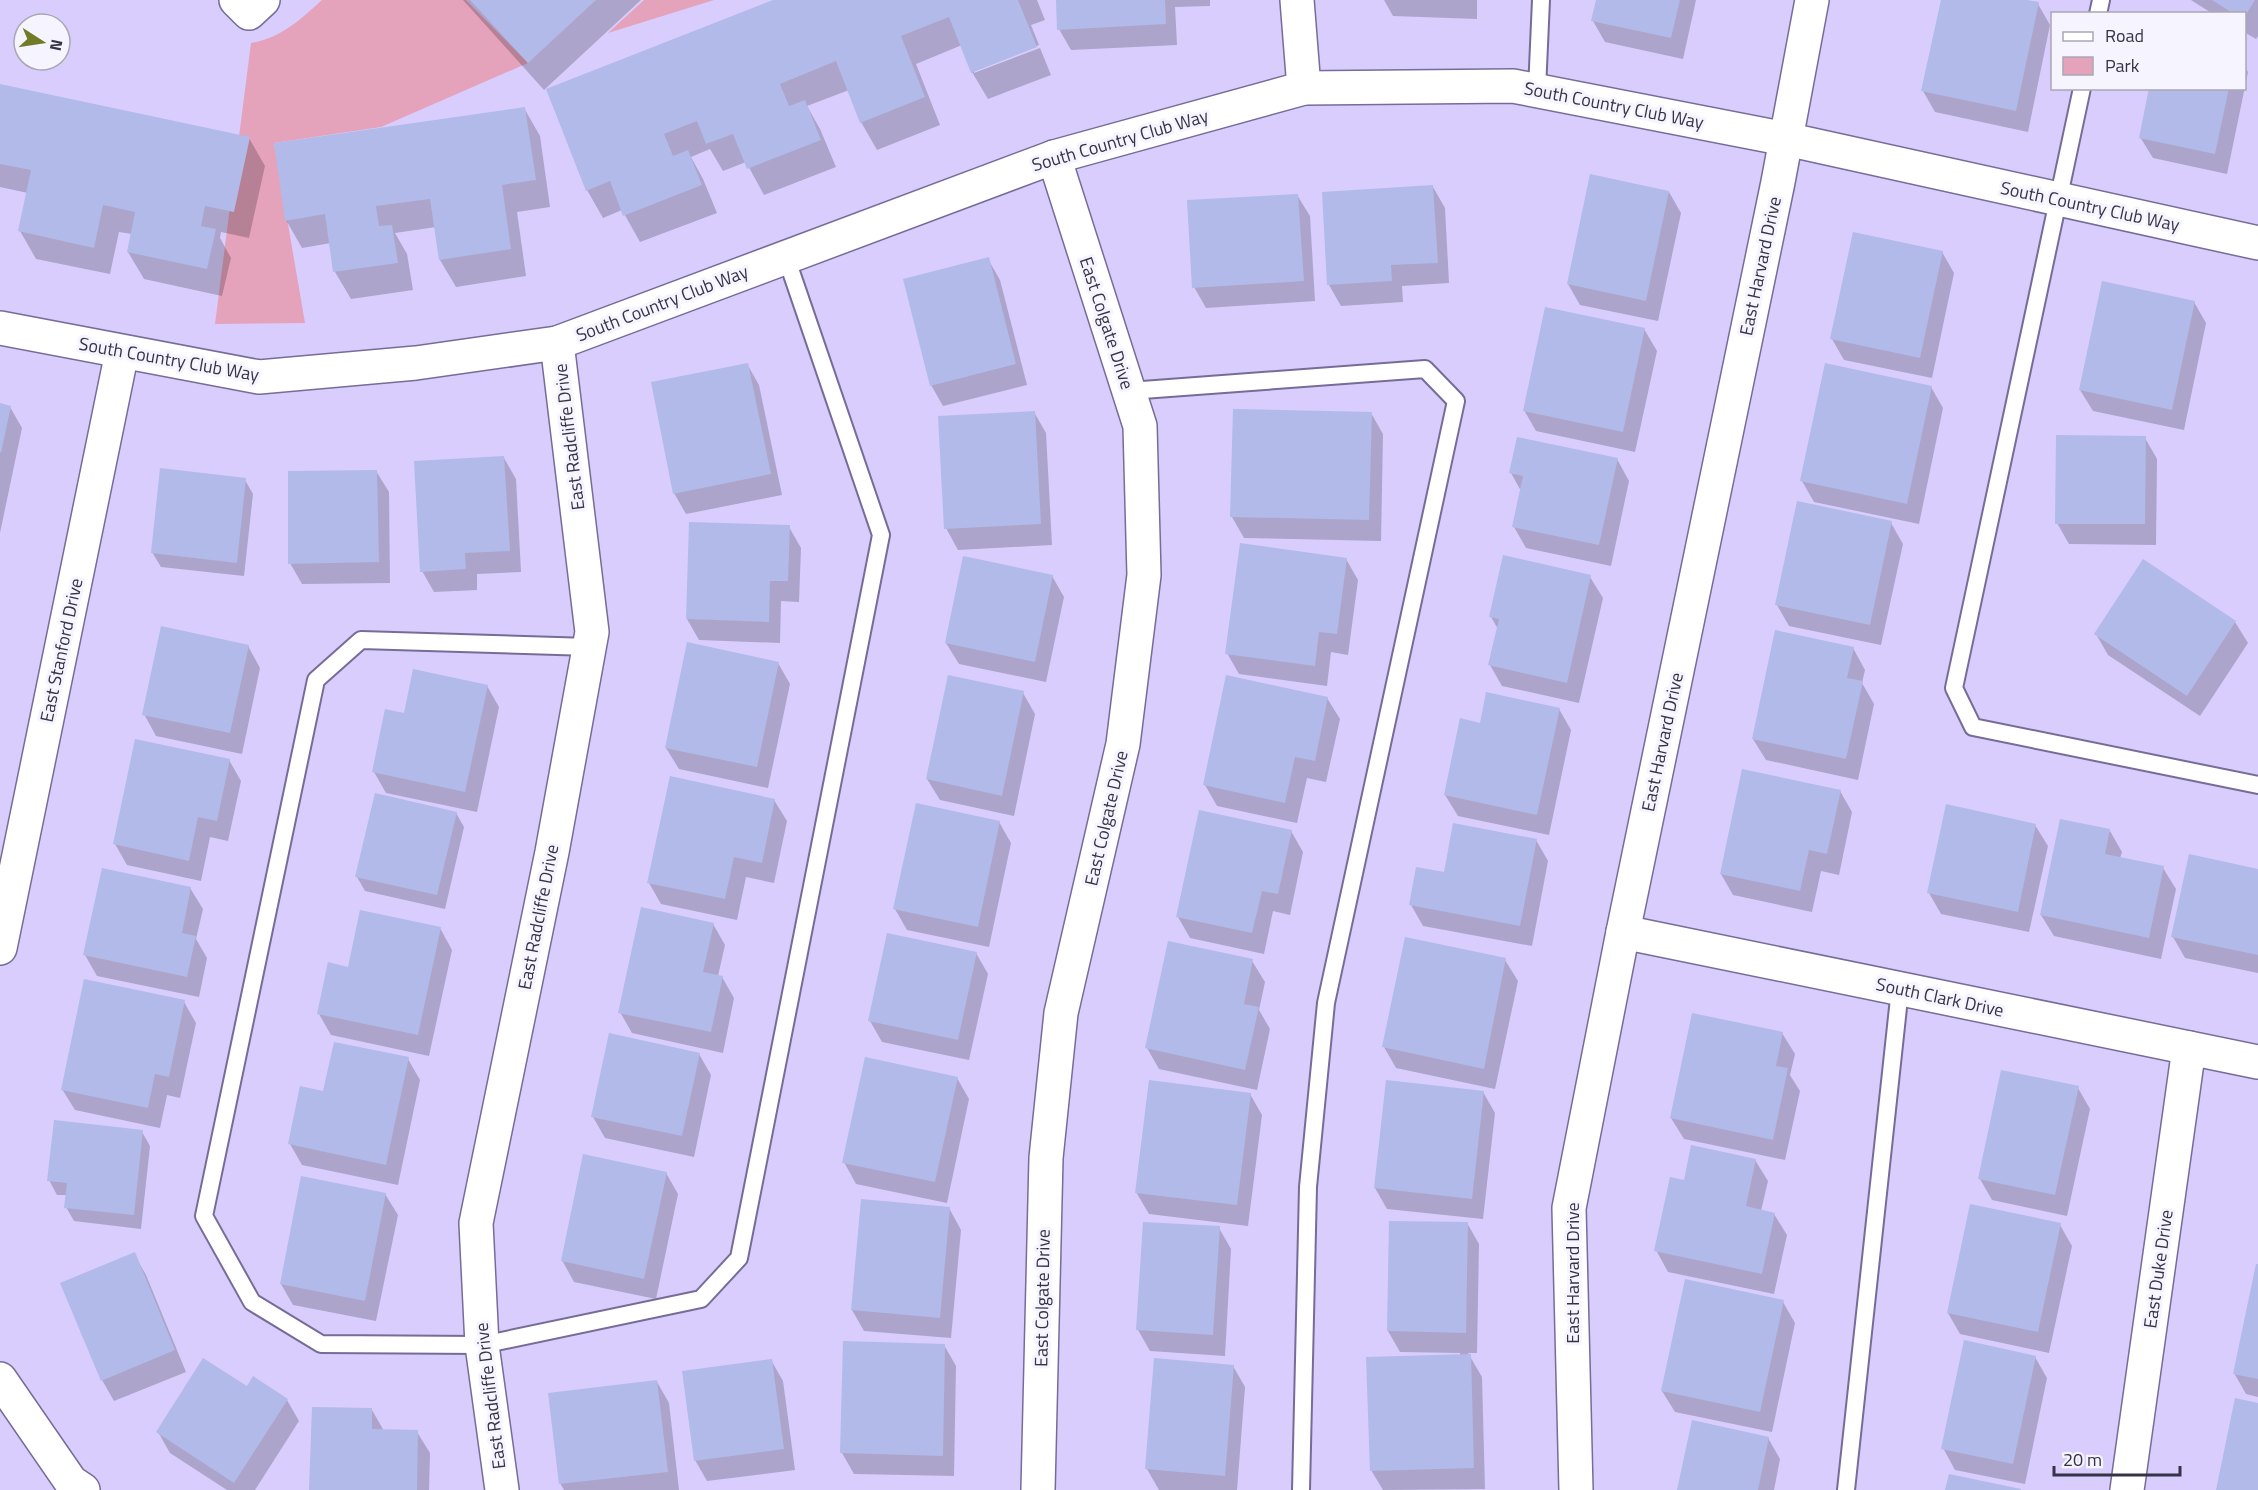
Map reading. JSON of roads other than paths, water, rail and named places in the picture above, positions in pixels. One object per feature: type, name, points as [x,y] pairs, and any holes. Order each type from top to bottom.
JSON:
[{"type":"street","points":[[236,0],[249,13],[263,0]]},
{"type":"street","points":[[1297,0],[1304,87]]},
{"type":"street","name":"East Harvard Drive","points":[[1576,1490],[1569,1208],[1623,932],[1786,139],[1812,0]]},
{"type":"street","name":"South Country Club Way","points":[[0,328],[259,377],[416,363],[557,343],[1054,157],[1304,87],[1513,86],[1786,139],[2258,243]]},
{"type":"street","name":"East Colgate Drive","points":[[1038,1490],[1046,1158],[1061,1012],[1123,744],[1144,575],[1140,426],[1054,157]]},
{"type":"street","name":"East Radcliffe Drive","points":[[502,1490],[482,1345],[476,1223],[592,632],[557,343]]},
{"type":"street","name":"East Stanford Drive","points":[[0,948],[122,352]]},
{"type":"street","name":"South Clark Drive","points":[[1623,932],[2258,1062]]},
{"type":"street","name":"East Duke Drive","points":[[2127,1490],[2189,1048]]},
{"type":"street","points":[[0,1379],[70,1482],[83,1490]]},
{"type":"lane","points":[[1537,90],[1541,0]]},
{"type":"lane","points":[[2082,90],[1954,688],[1973,727],[2258,785]]},
{"type":"lane","points":[[590,647],[361,640],[316,680],[204,1216],[252,1302],[321,1344],[482,1345],[701,1299],[739,1257],[881,535],[786,257]]},
{"type":"lane","points":[[1129,391],[1425,369],[1456,401],[1326,1003],[1308,1187],[1301,1490]]},
{"type":"lane","points":[[1846,1490],[1900,989]]}]
